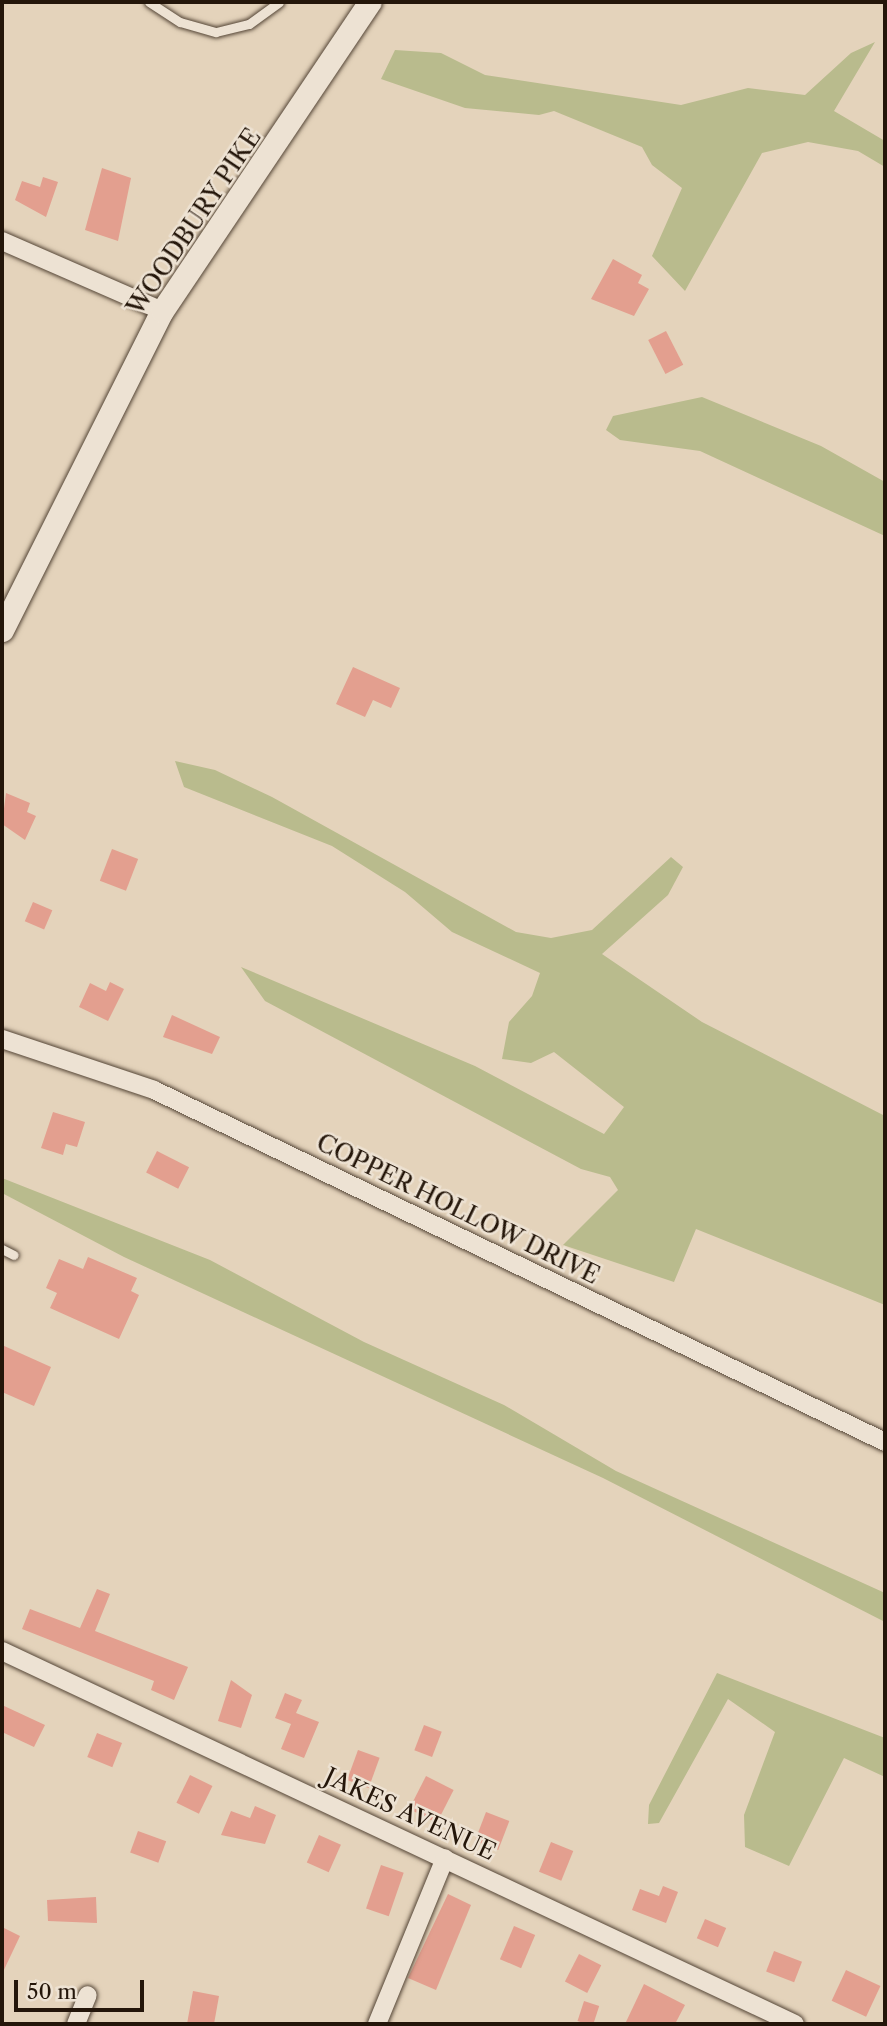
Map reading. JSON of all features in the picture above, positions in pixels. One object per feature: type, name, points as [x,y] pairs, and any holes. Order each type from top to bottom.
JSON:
[{"type":"street","name":"WOODBURY PIKE","points":[[2,630],[162,311],[370,2]]},
{"type":"street","points":[[2,240],[162,311]]},
{"type":"street","name":"COPPER HOLLOW DRIVE","points":[[2,1039],[154,1090],[885,1442]]},
{"type":"street","name":"JAKES AVENUE","points":[[2,1651],[795,2024]]},
{"type":"street","points":[[377,2024],[445,1858]]},
{"type":"street","points":[[76,2024],[88,1995]]},
{"type":"lane","points":[[149,2],[180,22],[216,32],[250,24],[279,2]]},
{"type":"lane","points":[[2,1249],[14,1255]]},
{"type":"green space","points":[[875,42],[834,111],[885,141],[885,167],[858,151],[808,142],[762,153],[685,291],[652,256],[682,188],[652,165],[642,147],[554,111],[539,115],[465,108],[381,79],[395,50],[441,53],[485,75],[681,105],[748,88],[805,95],[851,53]]},
{"type":"green space","points":[[702,397],[821,446],[885,482],[885,536],[700,451],[620,440],[606,430],[613,416]]},
{"type":"green space","points":[[175,761],[215,770],[272,797],[516,932],[551,938],[592,930],[671,857],[683,867],[668,895],[602,954],[702,1022],[885,1116],[885,1305],[696,1229],[674,1282],[563,1245],[618,1190],[610,1177],[581,1169],[265,1001],[241,967],[475,1066],[604,1134],[624,1107],[554,1052],[531,1063],[502,1059],[509,1022],[532,996],[540,973],[452,932],[405,892],[332,846],[184,787]]},
{"type":"green space","points":[[2,1178],[210,1260],[364,1342],[504,1405],[616,1471],[885,1593],[885,1622],[603,1478],[124,1257],[2,1193]]},
{"type":"green space","points":[[717,1673],[885,1738],[885,1777],[844,1758],[789,1866],[745,1847],[744,1815],[775,1732],[728,1699],[659,1823],[648,1824],[649,1805]]},
{"type":"building","points":[[102,168],[131,178],[118,241],[85,230]]},
{"type":"building","points":[[43,177],[58,182],[46,217],[15,200],[22,181],[40,187]]},
{"type":"building","points":[[613,259],[642,275],[638,283],[649,289],[634,316],[591,299]]},
{"type":"building","points":[[666,331],[683,365],[665,374],[648,340]]},
{"type":"building","points":[[353,667],[400,688],[391,708],[373,700],[365,717],[336,704]]},
{"type":"building","points":[[6,793],[30,803],[27,812],[36,816],[25,840],[2,824]]},
{"type":"building","points":[[112,849],[138,859],[126,891],[100,881]]},
{"type":"building","points":[[33,902],[52,910],[44,930],[25,921]]},
{"type":"building","points":[[110,982],[124,989],[108,1021],[79,1007],[90,983],[106,991]]},
{"type":"building","points":[[172,1015],[220,1037],[212,1054],[163,1037]]},
{"type":"building","points":[[53,1112],[85,1122],[77,1147],[66,1144],[63,1155],[41,1148]]},
{"type":"building","points":[[157,1151],[189,1167],[178,1189],[146,1172]]},
{"type":"building","points":[[88,1257],[137,1278],[131,1291],[139,1295],[119,1339],[50,1308],[57,1293],[46,1288],[59,1259],[83,1269]]},
{"type":"building","points":[[2,1345],[51,1367],[34,1406],[2,1392]]},
{"type":"building","points":[[97,1589],[110,1594],[95,1631],[188,1667],[174,1700],[151,1690],[154,1681],[22,1629],[30,1609],[80,1628]]},
{"type":"building","points":[[231,1680],[252,1695],[241,1728],[218,1721]]},
{"type":"building","points":[[285,1693],[302,1700],[296,1713],[319,1722],[304,1758],[281,1749],[291,1724],[275,1718]]},
{"type":"building","points":[[2,1705],[45,1725],[34,1747],[2,1732]]},
{"type":"building","points":[[424,1725],[442,1732],[432,1757],[414,1750]]},
{"type":"building","points":[[97,1733],[122,1743],[112,1767],[87,1757]]},
{"type":"building","points":[[358,1750],[380,1758],[369,1788],[347,1780]]},
{"type":"building","points":[[190,1775],[212,1786],[199,1814],[176,1803]]},
{"type":"building","points":[[426,1776],[454,1790],[437,1823],[409,1809]]},
{"type":"building","points":[[255,1806],[276,1815],[265,1844],[221,1835],[231,1811],[250,1818]]},
{"type":"building","points":[[486,1812],[509,1821],[498,1850],[475,1841]]},
{"type":"building","points":[[138,1831],[166,1841],[158,1863],[130,1853]]},
{"type":"building","points":[[319,1835],[341,1845],[329,1872],[307,1862]]},
{"type":"building","points":[[551,1842],[573,1851],[561,1881],[539,1872]]},
{"type":"building","points":[[381,1865],[404,1873],[389,1916],[366,1908]]},
{"type":"building","points":[[663,1886],[678,1892],[666,1923],[632,1910],[640,1889],[659,1896]]},
{"type":"building","points":[[448,1894],[471,1905],[436,1990],[408,1978]]},
{"type":"building","points":[[96,1897],[97,1923],[48,1921],[47,1900]]},
{"type":"building","points":[[705,1919],[726,1928],[718,1947],[697,1938]]},
{"type":"building","points":[[514,1926],[535,1935],[521,1968],[500,1959]]},
{"type":"building","points":[[2,1927],[20,1936],[2,1974]]},
{"type":"building","points":[[774,1951],[802,1962],[794,1982],[766,1972]]},
{"type":"building","points":[[579,1954],[601,1965],[587,1993],[565,1982]]},
{"type":"building","points":[[846,1970],[880,1986],[866,2017],[832,2001]]},
{"type":"building","points":[[644,1984],[685,2005],[675,2024],[625,2024]]},
{"type":"building","points":[[193,1991],[219,1996],[214,2024],[187,2024]]},
{"type":"building","points":[[584,2001],[599,2006],[593,2024],[578,2021]]}]
